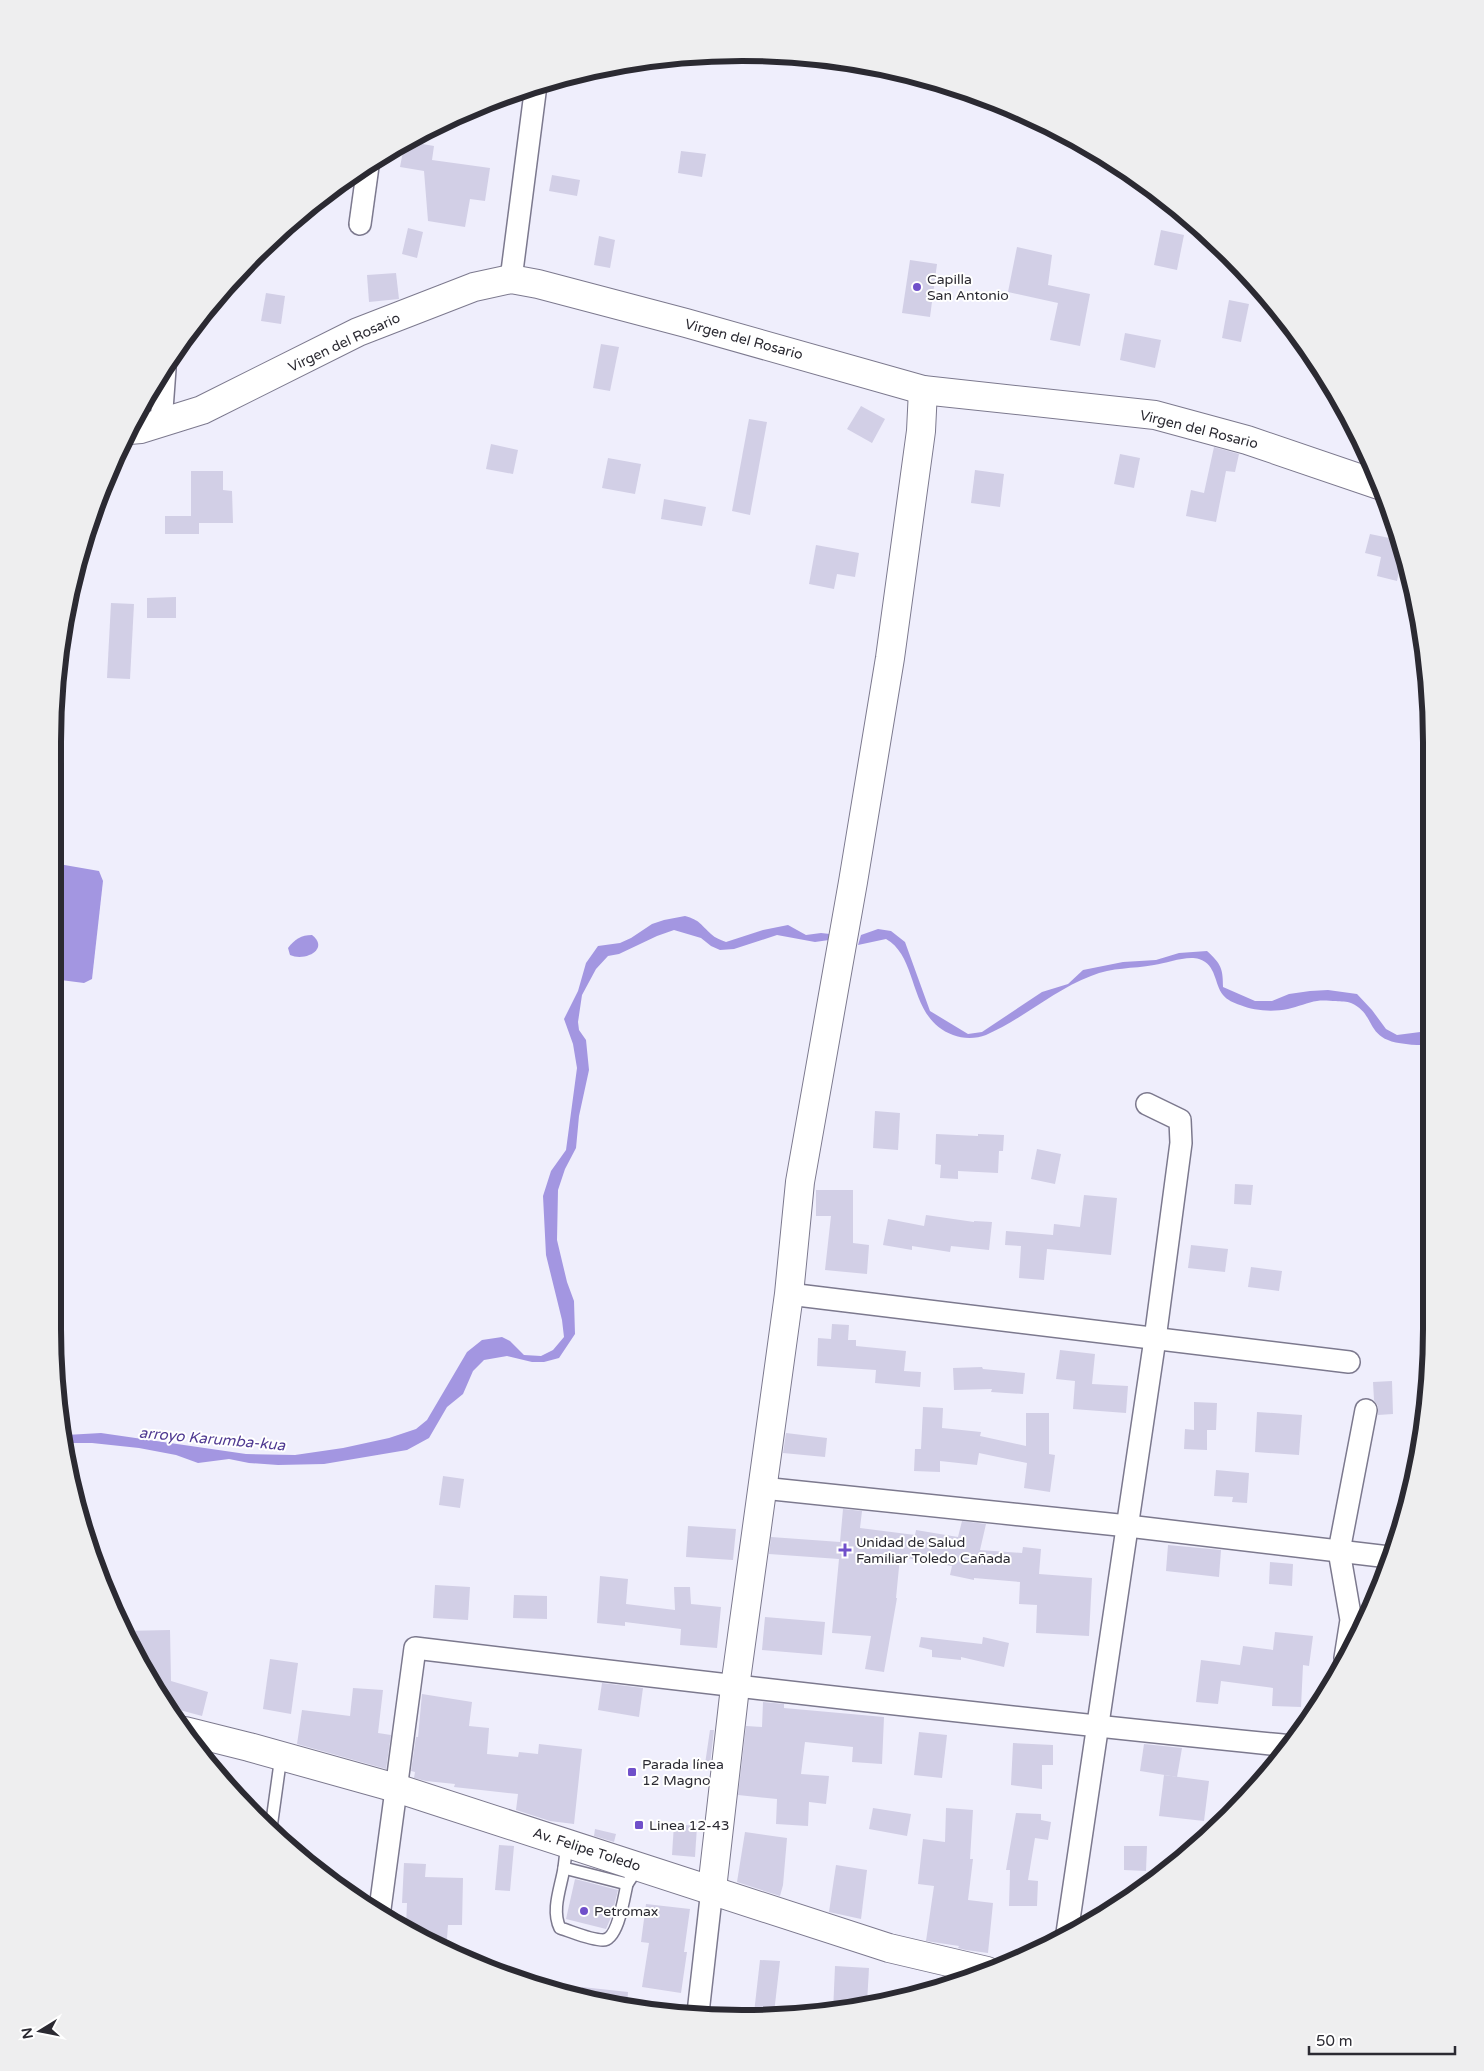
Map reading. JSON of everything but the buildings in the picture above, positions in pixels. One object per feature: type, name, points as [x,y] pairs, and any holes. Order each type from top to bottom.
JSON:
[{"type":"street","points":[[510,279],[535,93]]},
{"type":"street","points":[[360,224],[367,174]]},
{"type":"street","name":"Virgen del Rosario","points":[[137,429],[202,410],[358,332],[474,287],[510,279],[538,284],[677,321],[923,390],[1155,415],[1247,440],[1372,482]]},
{"type":"street","points":[[161,423],[164,383]]},
{"type":"street","points":[[699,2008],[735,1686],[789,1294],[803,1164],[890,658],[921,431],[923,390]]},
{"type":"street","points":[[1068,1927],[1128,1526],[1181,1144],[1180,1120],[1147,1104]]},
{"type":"street","points":[[789,1294],[1348,1362]]},
{"type":"street","points":[[1348,1639],[1351,1620],[1338,1551],[1366,1410]]},
{"type":"street","points":[[762,1488],[1128,1526],[1384,1556]]},
{"type":"street","points":[[380,1905],[414,1648],[735,1686],[1280,1745]]},
{"type":"street","name":"Av. Felipe Toledo","points":[[195,1733],[396,1788],[566,1856],[633,1875],[712,1889],[889,1948],[975,1968]]},
{"type":"lane","points":[[272,1821],[281,1756]]},
{"type":"lane","points":[[566,1856],[556,1920],[560,1928],[602,1940],[609,1939],[615,1932],[633,1875]]},
{"type":"shaded area","points":[[61,864],[99,871],[103,881],[92,979],[84,983],[61,980]]},
{"type":"shaded area","points":[[685,916],[697,921],[718,939],[726,942],[763,930],[788,925],[806,935],[830,934],[829,940],[815,942],[777,935],[734,949],[720,950],[701,938],[674,930],[619,954],[608,956],[596,969],[582,995],[578,1022],[579,1030],[586,1040],[589,1070],[579,1116],[576,1148],[565,1169],[558,1190],[557,1240],[567,1282],[574,1301],[575,1334],[559,1358],[544,1362],[532,1362],[507,1356],[484,1360],[473,1371],[463,1394],[447,1407],[429,1438],[407,1450],[324,1464],[278,1465],[249,1463],[229,1459],[198,1463],[176,1455],[139,1448],[92,1443],[71,1443],[70,1435],[101,1433],[246,1454],[295,1455],[343,1448],[389,1438],[416,1429],[427,1420],[467,1352],[482,1340],[502,1337],[510,1341],[524,1355],[541,1356],[553,1350],[564,1337],[562,1320],[546,1255],[543,1196],[551,1171],[566,1150],[577,1068],[573,1044],[564,1019],[578,991],[586,963],[598,946],[620,943],[652,924]]},
{"type":"shaded area","points":[[878,929],[891,931],[905,942],[930,1011],[968,1034],[982,1032],[1042,992],[1068,984],[1083,970],[1123,962],[1156,960],[1179,953],[1207,951],[1220,967],[1223,987],[1255,1001],[1272,1001],[1289,994],[1310,991],[1328,990],[1357,994],[1386,1029],[1397,1035],[1423,1032],[1423,1044],[1392,1042],[1383,1038],[1372,1026],[1365,1014],[1348,1002],[1310,1002],[1288,1009],[1270,1011],[1251,1009],[1229,1000],[1223,995],[1209,966],[1205,962],[1194,958],[1099,973],[1064,989],[1013,1021],[986,1035],[965,1038],[953,1035],[938,1027],[928,1016],[897,948],[886,939],[858,945],[861,935]]},
{"type":"shaded area","points":[[312,935],[317,940],[318,945],[313,953],[302,957],[290,955],[288,948],[293,942],[298,938]]},
{"type":"place","name":"Capilla San Antonio","points":[[917,287]]},
{"type":"place","name":"Unidad de Salud Familiar Toledo Cañada","points":[[845,1550]]},
{"type":"place","name":"Parada línea 12 Magno","points":[[632,1772]]},
{"type":"place","name":"Linea 12-43","points":[[639,1825]]},
{"type":"place","name":"Petromax","points":[[584,1911]]},
{"type":"water label","name":"arroyo Karumba-kua","points":[[212,1439]]}]
